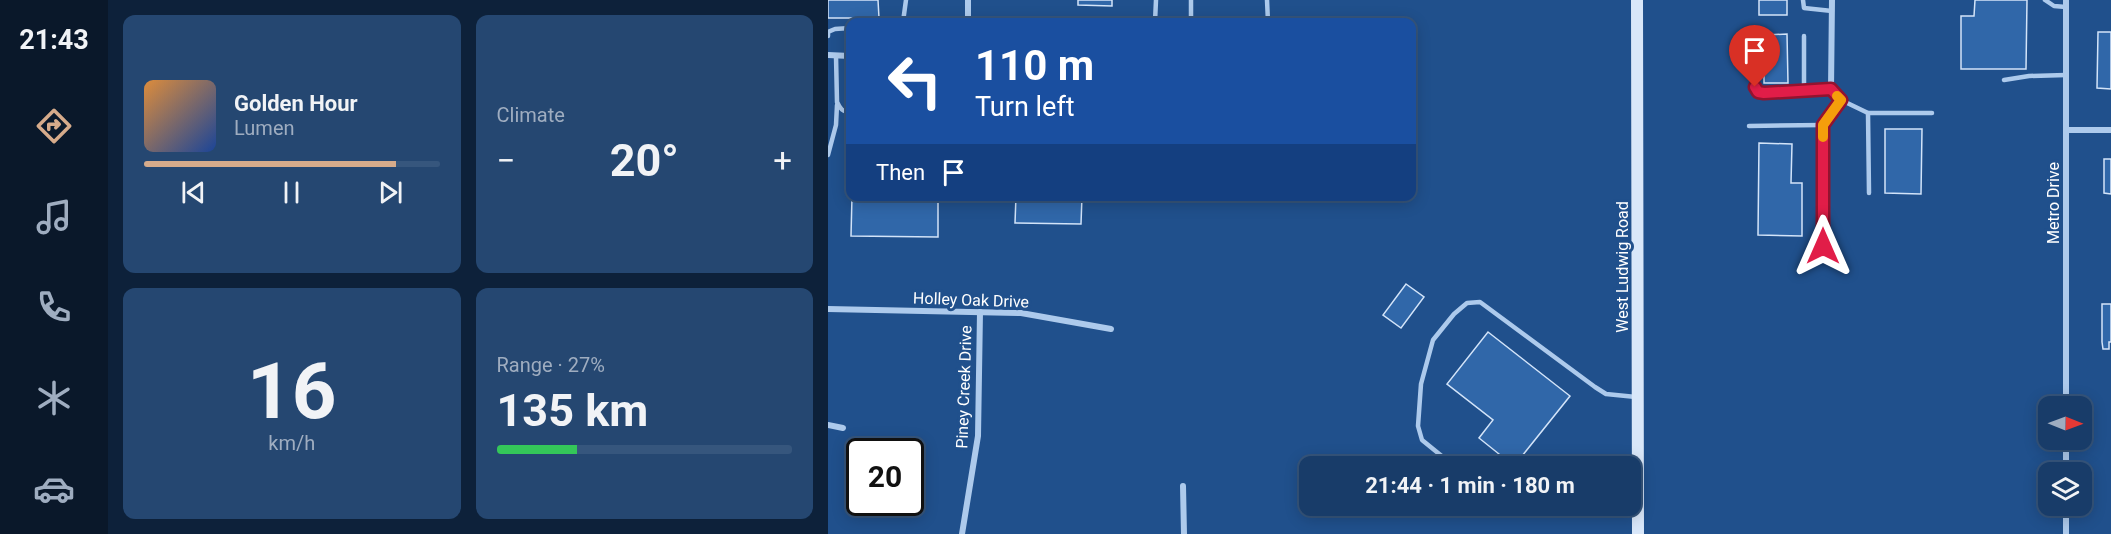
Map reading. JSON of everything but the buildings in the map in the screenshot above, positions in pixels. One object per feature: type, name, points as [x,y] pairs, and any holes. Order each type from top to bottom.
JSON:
[{"type":"main road","name":"West Ludwig Road","points":[[1636,456],[1638,397],[1637,0]]},
{"type":"main road","name":"West Ludwig Road","points":[[1636,516],[1638,534]]},
{"type":"street","points":[[968,0],[968,18]]},
{"type":"street","points":[[1832,0],[1831,89],[1841,100]]},
{"type":"street","name":"Metro Drive","points":[[2066,4],[2066,396]]},
{"type":"street","points":[[828,55],[846,56]]},
{"type":"street","points":[[2066,130],[2111,130]]},
{"type":"street","name":"Holley Oak Drive","points":[[828,309],[1022,313],[1111,329]]},
{"type":"street","name":"Piney Creek Drive","points":[[962,534],[978,436],[980,312]]},
{"type":"street","points":[[828,425],[843,428]]},
{"type":"street","points":[[1183,486],[1184,534]]},
{"type":"street","points":[[2066,516],[2066,534]]},
{"type":"lane","points":[[904,18],[906,0]]},
{"type":"lane","points":[[1155,18],[1156,0]]},
{"type":"lane","points":[[1191,0],[1191,18]]},
{"type":"lane","points":[[1267,0],[1268,18]]},
{"type":"lane","points":[[1803,0],[1804,8],[1832,11]]},
{"type":"lane","points":[[2045,0],[2054,6],[2066,4]]},
{"type":"lane","points":[[828,32],[846,28]]},
{"type":"lane","points":[[1804,36],[1804,86],[1806,89]]},
{"type":"lane","points":[[1754,48],[1755,87],[1758,92],[1831,89]]},
{"type":"lane","points":[[828,155],[836,124],[836,56]]},
{"type":"lane","points":[[2004,80],[2029,76],[2066,75]]},
{"type":"lane","points":[[1823,246],[1823,125],[1841,100],[1868,113],[1932,113]]},
{"type":"lane","points":[[837,102],[839,107],[846,112]]},
{"type":"lane","points":[[1868,113],[1869,193]]},
{"type":"lane","points":[[1749,126],[1823,125]]},
{"type":"lane","points":[[1442,456],[1422,440],[1418,426],[1421,384],[1433,340],[1454,314],[1467,303],[1480,302],[1606,394],[1638,397]]},
{"type":"slow traffic","points":[[1823,137],[1823,125],[1841,100],[1837,96]]},
{"type":"route","points":[[1755,87],[1758,92],[1764,93],[1831,89],[1841,100],[1823,125],[1823,246]]}]
